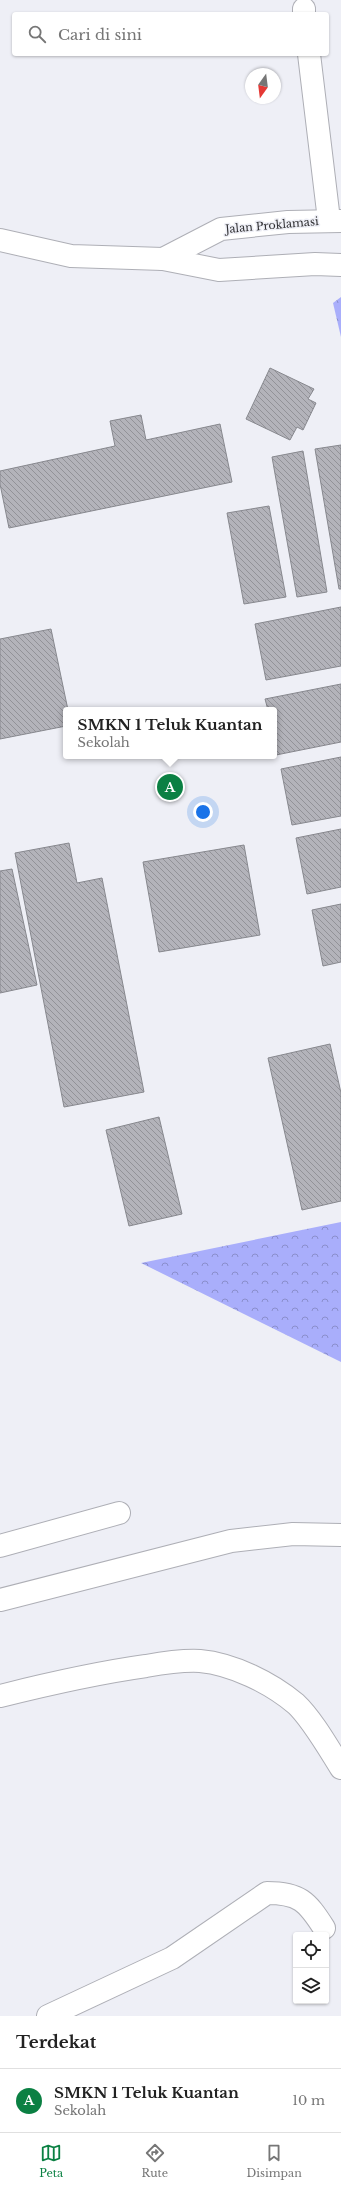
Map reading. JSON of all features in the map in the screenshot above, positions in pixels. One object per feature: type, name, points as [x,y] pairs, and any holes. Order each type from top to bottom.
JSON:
[{"type":"main road","points":[[309,56],[335,220]]},
{"type":"main road","name":"Jalan Proklamasi","points":[[163,259],[221,229],[335,220]]},
{"type":"main road","name":"Jalan Proklamasi","points":[[0,240],[71,256],[163,259],[220,270],[315,264],[341,265]]},
{"type":"main road","points":[[0,1546],[118,1513]]},
{"type":"main road","points":[[0,1600],[231,1541],[293,1534],[341,1535]]},
{"type":"main road","points":[[0,1696],[44,1685],[124,1669],[164,1663],[200,1661],[235,1670],[271,1685],[297,1705],[325,1742],[341,1768]]},
{"type":"main road","points":[[48,2016],[172,1958],[267,1893],[282,1893],[297,1896],[314,1911],[324,1928]]},
{"type":"green space","points":[[341,297],[341,337],[333,303]]},
{"type":"green space","points":[[341,1222],[341,1362],[141,1263]]},
{"type":"building","points":[[270,368],[314,389],[308,399],[316,403],[303,430],[297,427],[290,440],[246,419]]},
{"type":"building","points":[[141,415],[146,440],[220,424],[232,482],[9,528],[0,484],[0,471],[115,446],[110,421]]},
{"type":"building","points":[[341,445],[341,589],[339,589],[315,449]]},
{"type":"building","points":[[303,451],[327,592],[297,597],[272,457]]},
{"type":"building","points":[[269,506],[286,597],[244,604],[227,513]]},
{"type":"building","points":[[341,607],[341,666],[266,680],[255,624]]},
{"type":"building","points":[[51,629],[67,707],[63,707],[63,727],[0,739],[0,639]]},
{"type":"building","points":[[341,684],[341,742],[277,755],[277,707],[267,707],[265,699]]},
{"type":"building","points":[[341,757],[341,816],[292,825],[281,769]]},
{"type":"building","points":[[341,829],[341,887],[307,894],[296,838]]},
{"type":"building","points":[[69,843],[77,883],[102,878],[144,1092],[64,1107],[15,853]]},
{"type":"building","points":[[244,845],[260,935],[159,952],[143,862]]},
{"type":"building","points":[[12,869],[37,985],[0,993],[0,871]]},
{"type":"building","points":[[341,904],[341,962],[323,966],[312,910]]},
{"type":"building","points":[[330,1044],[341,1093],[341,1201],[302,1210],[268,1058]]},
{"type":"building","points":[[159,1117],[182,1214],[129,1226],[106,1130]]},
{"type":"place","name":"SMKN 1 Teluk Kuantan","points":[[170,787]]}]
